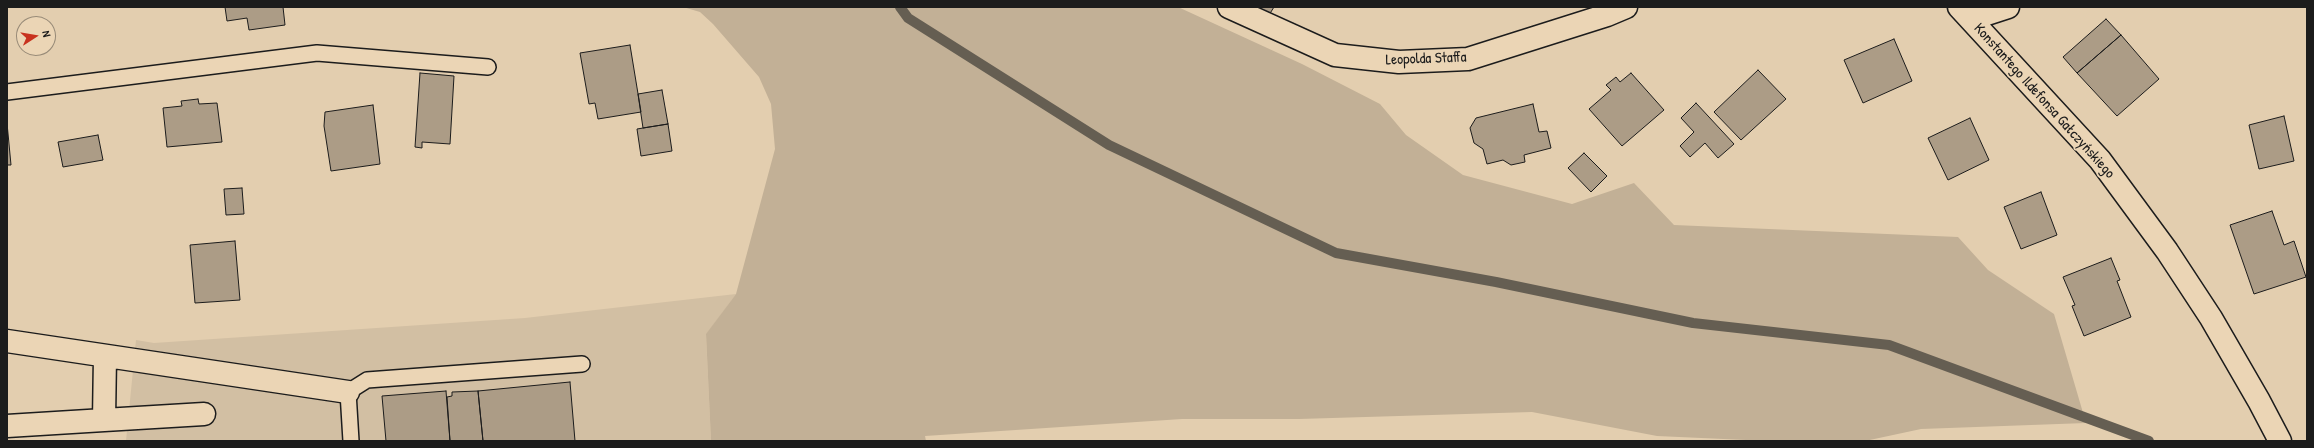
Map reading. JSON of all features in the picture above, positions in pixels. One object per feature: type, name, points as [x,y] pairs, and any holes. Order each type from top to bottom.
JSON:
[{"type":"street","name":"Leopolda Staffa","points":[[1229,7],[1336,55],[1400,62],[1468,59],[1607,15],[1626,7]]},
{"type":"street","points":[[1965,13],[2008,7]]},
{"type":"street","name":"Konstantego Ildefonsa Gałczyńskiego","points":[[1965,13],[2100,160],[2167,251],[2212,318],[2280,441]]},
{"type":"street","points":[[7,341],[348,392]]},
{"type":"street","points":[[104,420],[105,356]]},
{"type":"street","points":[[7,426],[204,414]]},
{"type":"lane","points":[[7,92],[317,53],[488,67]]},
{"type":"lane","points":[[351,441],[348,392],[367,380],[582,364]]},
{"type":"shaded area","points":[[683,7],[1178,7],[1302,64],[1380,104],[1406,135],[1463,175],[1572,204],[1634,183],[1674,225],[1958,237],[1988,270],[2054,314],[2086,423],[1921,429],[1865,441],[1768,441],[1657,436],[1532,412],[1299,419],[1182,419],[925,436],[926,441],[711,441],[706,334],[736,294],[775,149],[771,104],[759,77],[713,24],[700,12]]},
{"type":"shaded area","points":[[736,294],[706,335],[711,441],[126,441],[136,340],[154,343],[525,318]]},
{"type":"building","points":[[225,7],[283,7],[285,25],[249,30],[247,18],[227,21]]},
{"type":"building","points":[[1256,7],[1274,7],[1269,15]]},
{"type":"building","points":[[2106,19],[2121,35],[2077,73],[2063,57]]},
{"type":"building","points":[[2121,35],[2159,79],[2117,116],[2077,73]]},
{"type":"building","points":[[1894,39],[1912,81],[1863,103],[1844,60]]},
{"type":"building","points":[[630,45],[641,112],[598,119],[595,103],[589,104],[580,53]]},
{"type":"building","points":[[1758,70],[1786,99],[1741,140],[1714,112]]},
{"type":"building","points":[[420,73],[454,76],[450,144],[422,142],[422,148],[415,147]]},
{"type":"building","points":[[1631,73],[1664,110],[1622,146],[1589,109],[1611,90],[1606,85],[1616,77],[1620,82]]},
{"type":"building","points":[[662,90],[668,124],[643,128],[638,94]]},
{"type":"building","points":[[198,99],[199,104],[217,103],[222,142],[167,147],[163,108],[182,106],[181,101]]},
{"type":"building","points":[[1696,103],[1734,144],[1718,158],[1705,143],[1690,157],[1680,146],[1694,132],[1681,118]]},
{"type":"building","points":[[1533,104],[1539,132],[1547,131],[1551,148],[1524,155],[1525,162],[1511,165],[1503,160],[1487,164],[1483,149],[1474,143],[1470,128],[1476,118]]},
{"type":"building","points":[[373,105],[380,164],[331,171],[324,126],[325,112]]},
{"type":"building","points":[[2284,116],[2294,161],[2259,169],[2249,125]]},
{"type":"building","points":[[1970,118],[1989,160],[1948,180],[1928,138]]},
{"type":"building","points":[[7,123],[11,165],[7,165]]},
{"type":"building","points":[[668,124],[672,151],[641,156],[637,129]]},
{"type":"building","points":[[98,135],[103,160],[63,167],[58,142]]},
{"type":"building","points":[[1584,153],[1607,176],[1591,192],[1568,168]]},
{"type":"building","points":[[242,188],[244,214],[226,215],[224,189]]},
{"type":"building","points":[[2041,192],[2057,235],[2021,249],[2004,207]]},
{"type":"building","points":[[2272,211],[2284,245],[2294,241],[2306,277],[2254,294],[2230,225]]},
{"type":"building","points":[[235,241],[240,300],[195,303],[190,245]]},
{"type":"building","points":[[2111,258],[2120,280],[2117,281],[2131,317],[2084,336],[2072,306],[2075,305],[2063,277]]},
{"type":"building","points":[[570,382],[575,441],[483,441],[478,391]]},
{"type":"building","points":[[446,391],[450,441],[386,441],[382,396]]},
{"type":"building","points":[[478,391],[483,441],[450,441],[447,397],[452,396],[452,392]]},
{"type":"waterway","points":[[900,7],[908,18],[1109,145],[1336,253],[1496,282],[1693,323],[1889,345],[2149,441]]}]
